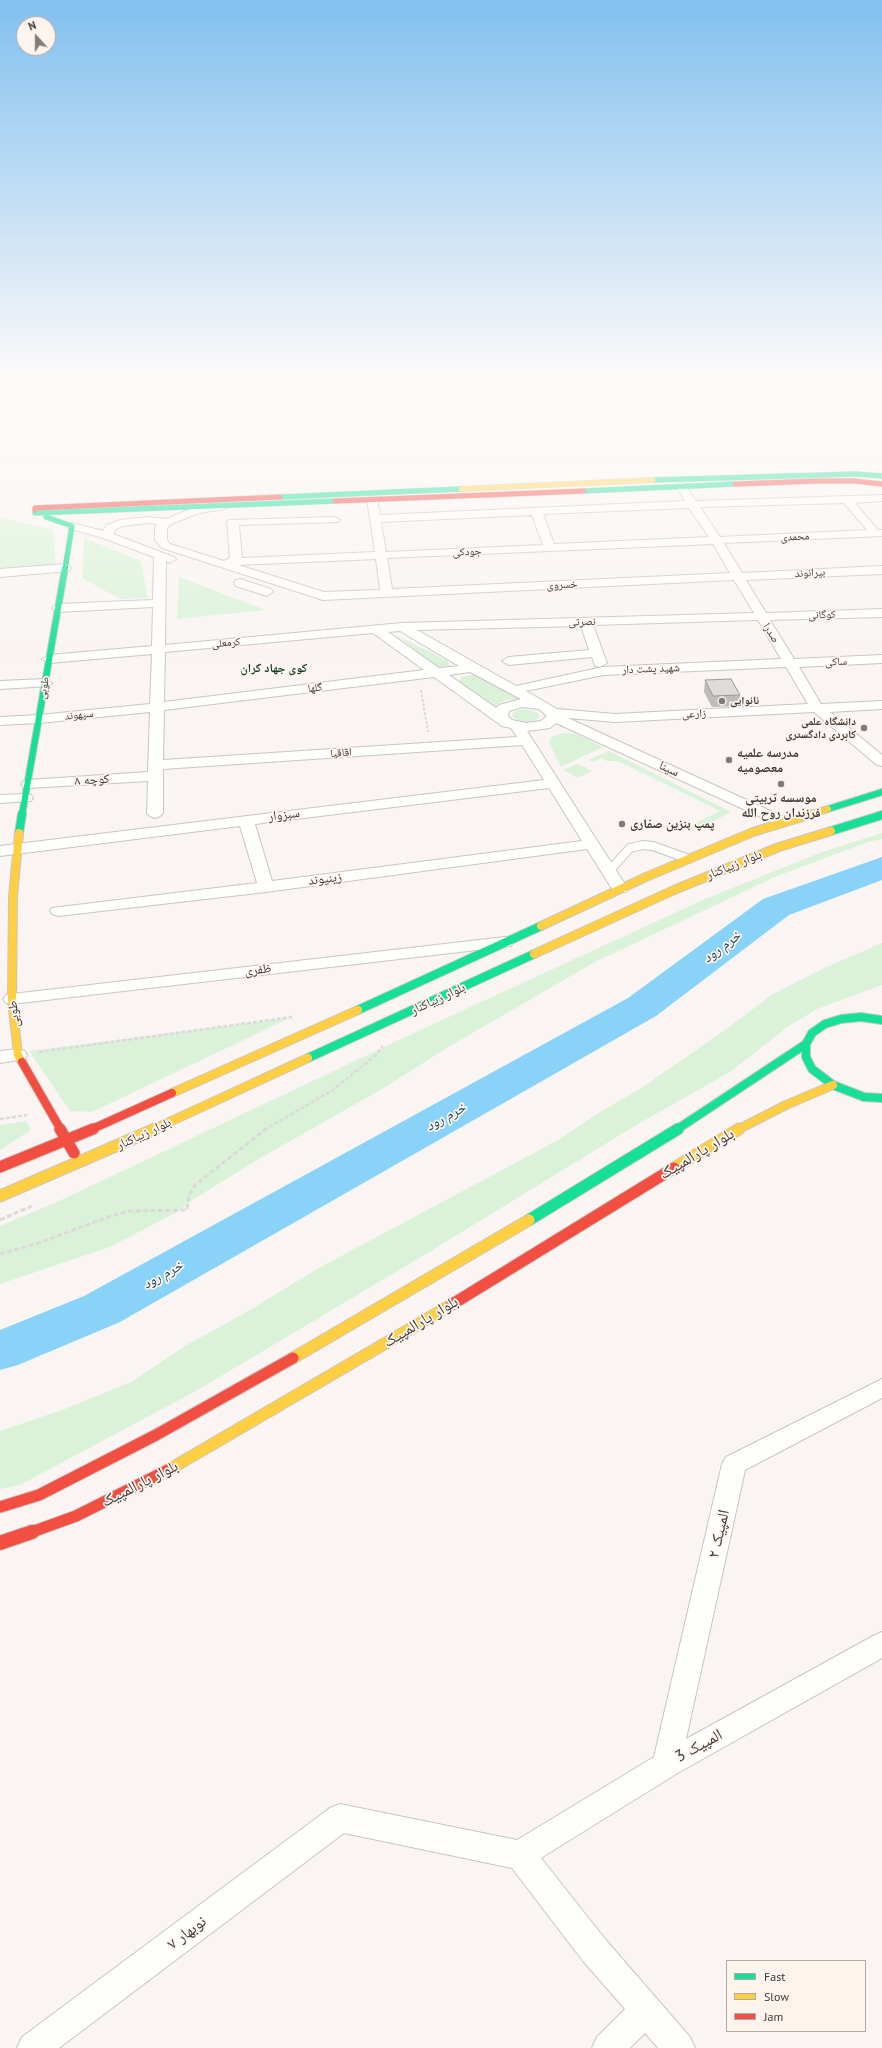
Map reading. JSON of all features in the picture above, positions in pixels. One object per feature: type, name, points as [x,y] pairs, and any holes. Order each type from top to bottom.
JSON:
[{"type":"main road","points":[[35,513],[35,508],[371,496],[855,474],[882,476]]},
{"type":"main road","points":[[679,483],[854,481],[882,484]]},
{"type":"main road","points":[[35,513],[371,496]]},
{"type":"main road","points":[[35,513],[72,526]]},
{"type":"main road","name":"طوبی","points":[[72,526],[27,791],[7,898],[12,999],[18,1055],[65,1141],[80,1162]]},
{"type":"main road","name":"بلوار زیباکنار","points":[[0,1167],[65,1141],[366,1007],[620,889],[689,859],[753,832],[882,792]]},
{"type":"main road","name":"بلوار زیباکنار","points":[[0,1196],[80,1162],[389,1022],[574,934],[674,890],[779,847],[882,815]]},
{"type":"main road","points":[[753,832],[779,847]]},
{"type":"main road","points":[[0,1507],[39,1494],[87,1470],[156,1435],[288,1361],[569,1197],[708,1110],[806,1044],[812,1033],[824,1024],[868,1009]]},
{"type":"main road","points":[[841,1019],[861,1017],[882,1020]]},
{"type":"main road","points":[[806,1044],[806,1056],[812,1069],[833,1085],[864,1097],[882,1098]]},
{"type":"main road","name":"بلوار پارالمپیک","points":[[0,1543],[76,1516],[187,1460],[495,1279],[734,1131],[792,1102],[833,1085]]},
{"type":"street","name":"صدرا","points":[[679,483],[716,540],[816,708],[882,762]]},
{"type":"street","points":[[371,496],[387,593]]},
{"type":"street","points":[[376,519],[694,504],[882,498]]},
{"type":"street","name":"محمدی","points":[[847,500],[878,533]]},
{"type":"street","points":[[107,536],[111,527],[120,523],[148,520],[167,522],[197,510],[255,503]]},
{"type":"street","points":[[536,512],[550,548]]},
{"type":"street","points":[[236,562],[233,522],[334,520]]},
{"type":"street","name":"خسروی","points":[[167,522],[161,527],[160,533],[161,540],[166,546],[323,596],[738,577]]},
{"type":"street","points":[[72,526],[107,536],[189,566]]},
{"type":"street","name":"محمدی","points":[[716,540],[878,533]]},
{"type":"street","name":"جودکی","points":[[217,563],[716,540]]},
{"type":"street","points":[[155,813],[160,556]]},
{"type":"street","points":[[0,573],[65,568]]},
{"type":"street","name":"بیرانوند","points":[[738,577],[882,570]]},
{"type":"street","points":[[232,580],[267,592]]},
{"type":"street","points":[[58,608],[159,603]]},
{"type":"street","name":"کوگانی","points":[[761,617],[882,613]]},
{"type":"street","name":"نصرتی","points":[[402,627],[761,617]]},
{"type":"street","points":[[586,622],[603,671]]},
{"type":"street","name":"کرمعلی","points":[[49,659],[402,627]]},
{"type":"street","name":"سینا","points":[[402,627],[550,712],[783,822]]},
{"type":"street","points":[[375,629],[507,723],[526,727],[545,724],[550,712]]},
{"type":"street","points":[[509,661],[597,653]]},
{"type":"street","name":"ساکی","points":[[791,664],[882,659]]},
{"type":"street","name":"شهید پشت دار","points":[[514,690],[603,671],[791,664]]},
{"type":"street","name":"گلها","points":[[157,707],[472,668]]},
{"type":"street","points":[[0,685],[45,683]]},
{"type":"street","name":"زارعی","points":[[501,718],[500,713],[504,708],[511,704],[532,703],[550,712],[615,718],[882,705]]},
{"type":"street","name":"سپهوند","points":[[0,721],[39,719],[157,707]]},
{"type":"street","points":[[517,726],[620,889]]},
{"type":"street","name":"اقاقیا","points":[[156,770],[430,747],[526,741]]},
{"type":"street","name":"کوچه ۸","points":[[0,799],[27,791],[156,770]]},
{"type":"street","name":"سبزوار","points":[[16,850],[246,820],[553,783]]},
{"type":"street","points":[[246,820],[266,887]]},
{"type":"street","name":"زینیوند","points":[[58,912],[266,887],[592,844]]},
{"type":"street","points":[[0,851],[16,850]]},
{"type":"street","name":"ظفری","points":[[12,999],[505,942]]},
{"type":"street","points":[[0,1057],[18,1055]]},
{"type":"street","name":"المپیک ۲","points":[[666,1765],[734,1464],[882,1388]]},
{"type":"street","name":"المپیک 3","points":[[520,1855],[666,1765],[882,1644]]},
{"type":"street","name":"نوبهار ۷","points":[[33,2048],[340,1818],[520,1855]]},
{"type":"street","points":[[520,1855],[594,1950],[679,2048]]},
{"type":"street","points":[[608,2048],[646,2010]]},
{"type":"lane","points":[[609,871],[620,857],[630,848],[643,845],[653,846],[689,859]]},
{"type":"path","points":[[418,675],[430,747]]},
{"type":"path","points":[[18,1055],[294,1017]]},
{"type":"path","points":[[0,1254],[36,1244],[111,1216],[130,1211],[168,1208],[186,1210],[189,1195],[192,1190],[212,1170],[265,1129],[333,1090],[376,1055],[385,1042]]},
{"type":"path","points":[[0,1119],[49,1112]]},
{"type":"green space","points":[[0,517],[53,530],[56,565],[0,569]]},
{"type":"green space","points":[[84,538],[141,561],[148,598],[120,599],[82,578]]},
{"type":"green space","points":[[179,577],[266,610],[177,619]]},
{"type":"green space","points":[[396,635],[448,661],[449,665],[439,668]]},
{"type":"green space","points":[[475,674],[524,699],[507,700],[494,707],[460,683],[459,681],[462,677]]},
{"type":"green space","points":[[524,709],[537,712],[539,717],[534,721],[525,722],[517,720],[512,716],[515,711]]},
{"type":"green space","points":[[562,733],[576,734],[603,747],[561,767],[549,743],[550,739]]},
{"type":"green space","points":[[609,751],[731,812],[693,831],[685,828],[720,811],[618,761],[607,761],[602,758],[593,762],[588,760]]},
{"type":"green space","points":[[578,764],[592,771],[578,778],[563,770]]},
{"type":"green space","points":[[882,833],[882,839],[868,842],[777,876],[595,962],[450,1046],[387,1086],[257,1160],[194,1199],[175,1213],[110,1247],[0,1284],[0,1226],[57,1202],[416,1032],[705,899],[822,852]]},
{"type":"green space","points":[[882,943],[882,985],[817,1009],[789,1026],[730,1072],[638,1124],[426,1254],[196,1391],[20,1485],[0,1489],[0,1431],[65,1409],[133,1381],[183,1347],[245,1313],[317,1269],[560,1139],[600,1112],[640,1089],[725,1030],[773,994],[824,968]]},
{"type":"green space","points":[[290,1018],[92,1112],[70,1111],[29,1051]]},
{"type":"green space","points":[[26,1121],[31,1130],[0,1150],[0,1125]]},
{"type":"building","points":[[731,679],[740,695],[713,696],[705,680]]},
{"type":"waterway","name":"خرم رود","points":[[0,1351],[102,1309],[642,1007],[776,907],[882,868]]},
{"type":"traffic: fast","points":[[653,480],[855,474],[882,476]]},
{"type":"traffic: fast","points":[[584,491],[735,484]]},
{"type":"traffic: fast","points":[[280,497],[461,489]]},
{"type":"traffic: fast","points":[[35,510],[35,513],[335,501]]},
{"type":"traffic: fast","points":[[19,833],[72,526],[46,517]]},
{"type":"traffic: fast","points":[[828,809],[882,792]]},
{"type":"traffic: fast","points":[[831,831],[882,815]]},
{"type":"traffic: fast","points":[[358,1010],[541,926]]},
{"type":"traffic: fast","points":[[308,1058],[534,954]]},
{"type":"traffic: fast","points":[[882,1020],[861,1017],[841,1019],[825,1024],[812,1033],[806,1044],[806,1057],[812,1069],[833,1085],[864,1097],[882,1098]]},
{"type":"traffic: fast","points":[[529,1220],[708,1110],[806,1044]]},
{"type":"traffic: slow","points":[[461,489],[653,480]]},
{"type":"traffic: slow","points":[[541,926],[646,877],[753,832],[828,809]]},
{"type":"traffic: slow","points":[[534,954],[674,890],[779,847],[831,831]]},
{"type":"traffic: slow","points":[[19,833],[13,897],[12,999],[18,1055],[22,1062]]},
{"type":"traffic: slow","points":[[172,1093],[358,1010]]},
{"type":"traffic: slow","points":[[0,1196],[93,1157],[308,1058]]},
{"type":"traffic: slow","points":[[674,1168],[734,1131],[786,1105],[833,1085]]},
{"type":"traffic: slow","points":[[293,1358],[529,1220]]},
{"type":"traffic: slow","points":[[170,1469],[451,1305]]},
{"type":"traffic: jam","points":[[735,484],[818,481],[854,481],[882,484]]},
{"type":"traffic: jam","points":[[335,501],[584,491]]},
{"type":"traffic: jam","points":[[35,510],[35,508],[280,497]]},
{"type":"traffic: jam","points":[[22,1062],[74,1153]]},
{"type":"traffic: jam","points":[[0,1167],[65,1141],[172,1093]]},
{"type":"traffic: jam","points":[[451,1305],[674,1168]]},
{"type":"traffic: jam","points":[[0,1507],[39,1495],[156,1435],[293,1358]]},
{"type":"traffic: jam","points":[[0,1543],[76,1516],[170,1469]]},
{"type":"place","name":"نانوایی","points":[[722,701]]},
{"type":"place","name":"دانشگاه علمی کابردی دادگستری","points":[[864,728]]},
{"type":"place","name":"مدرسه علمیه معصومیه","points":[[729,760]]},
{"type":"place","name":"موسسه تربیتی فرزندان روح الله","points":[[781,784]]},
{"type":"place","name":"پمپ بنزین صفاری","points":[[622,824]]},
{"type":"district","name":"کوی جهاد گران","points":[[274,669]]}]
